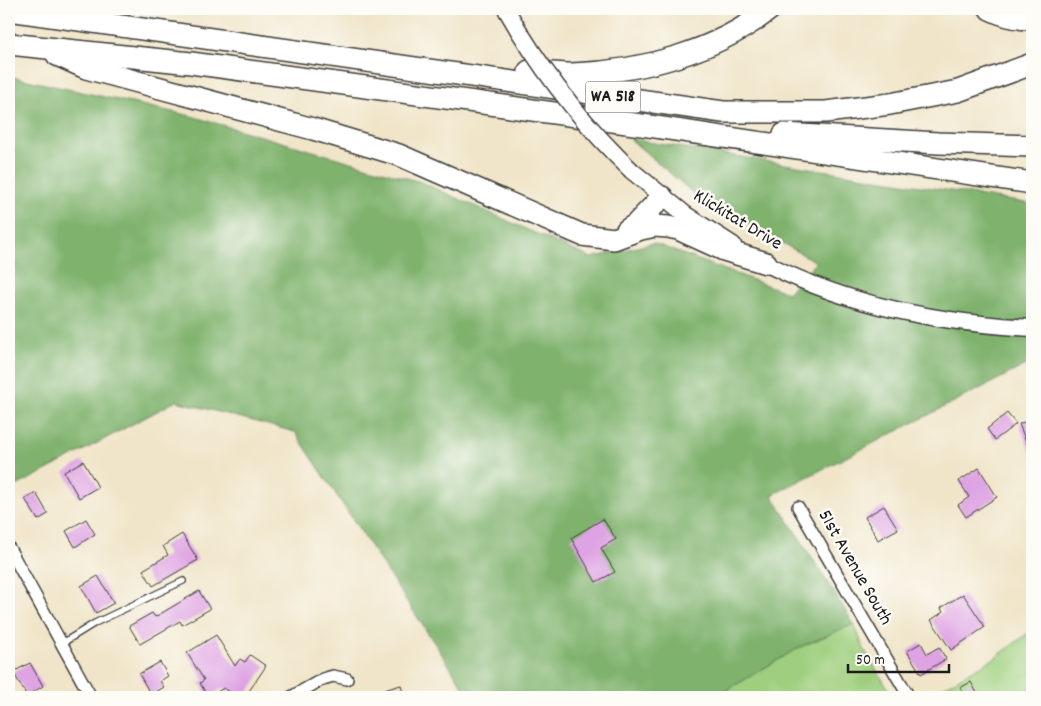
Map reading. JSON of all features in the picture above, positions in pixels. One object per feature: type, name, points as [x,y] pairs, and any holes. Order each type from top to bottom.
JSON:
[{"type":"highway","points":[[192,35],[507,70],[571,74],[625,69],[673,58],[716,41],[758,19],[770,9]]},
{"type":"highway","points":[[990,9],[1022,19],[1032,19]]},
{"type":"highway","name":"WA 518","points":[[9,10],[723,112],[826,112],[890,104],[958,90],[1032,64]]},
{"type":"highway","name":"WA 518","points":[[9,44],[191,63],[649,126],[1032,184]]},
{"type":"highway","points":[[44,48],[86,68],[313,129],[399,155],[582,235],[614,239],[641,229],[655,226],[668,227],[678,229],[724,250],[766,263]]},
{"type":"highway","points":[[649,126],[1032,146]]},
{"type":"highway","points":[[614,239],[635,224],[662,197]]},
{"type":"main road","name":"Klickitat Drive","points":[[506,9],[543,69],[570,105],[600,139],[632,171],[662,197],[721,238],[766,263],[828,290],[899,311],[964,323],[1032,328]]},
{"type":"street","name":"51st Avenue South","points":[[798,507],[909,697]]},
{"type":"street","points":[[9,548],[91,697]]},
{"type":"street","points":[[290,697],[323,679],[333,676],[347,679]]},
{"type":"lane","points":[[61,644],[95,624],[182,581]]},
{"type":"green space","points":[[9,76],[191,116],[421,182],[591,258],[653,243],[788,293],[816,262],[693,193],[630,139],[1032,204],[1032,362],[772,495],[854,624],[800,647],[715,697],[470,697],[295,432],[176,401],[9,490]]},
{"type":"green space","points":[[854,624],[864,649],[893,697],[715,697],[800,647]]},
{"type":"green space","points":[[1032,630],[1032,697],[925,697],[995,658]]},
{"type":"building","points":[[1007,413],[1016,424],[995,440],[987,429]]},
{"type":"building","points":[[1029,420],[1032,428],[1032,456],[1019,424]]},
{"type":"building","points":[[83,461],[98,487],[79,498],[64,472]]},
{"type":"building","points":[[979,468],[997,497],[966,517],[958,505],[969,497],[959,481]]},
{"type":"building","points":[[36,493],[48,514],[38,520],[25,499]]},
{"type":"building","points":[[884,506],[898,529],[878,540],[865,517]]},
{"type":"building","points":[[86,519],[95,534],[75,547],[66,531]]},
{"type":"building","points":[[603,519],[616,539],[601,548],[615,572],[596,582],[571,538]]},
{"type":"building","points":[[182,534],[198,560],[153,586],[143,570],[168,555],[163,546]]},
{"type":"building","points":[[98,576],[114,603],[96,613],[81,586]]},
{"type":"building","points":[[199,591],[210,609],[182,625],[180,621],[140,644],[129,626],[152,613],[155,617]]},
{"type":"building","points":[[963,594],[985,627],[951,650],[931,620],[943,612],[941,608]]},
{"type":"building","points":[[216,635],[235,666],[240,659],[245,662],[250,655],[266,666],[245,697],[237,697],[224,688],[208,697],[200,683],[204,680],[187,653]]},
{"type":"building","points":[[921,643],[927,654],[939,647],[946,659],[921,674],[907,651]]},
{"type":"building","points":[[160,662],[168,676],[160,681],[164,687],[151,695],[139,674]]},
{"type":"building","points":[[30,663],[43,686],[27,696],[13,672]]},
{"type":"building","points":[[971,682],[979,697],[966,697],[960,688]]},
{"type":"building","points":[[401,685],[404,697],[370,697],[370,694]]}]
